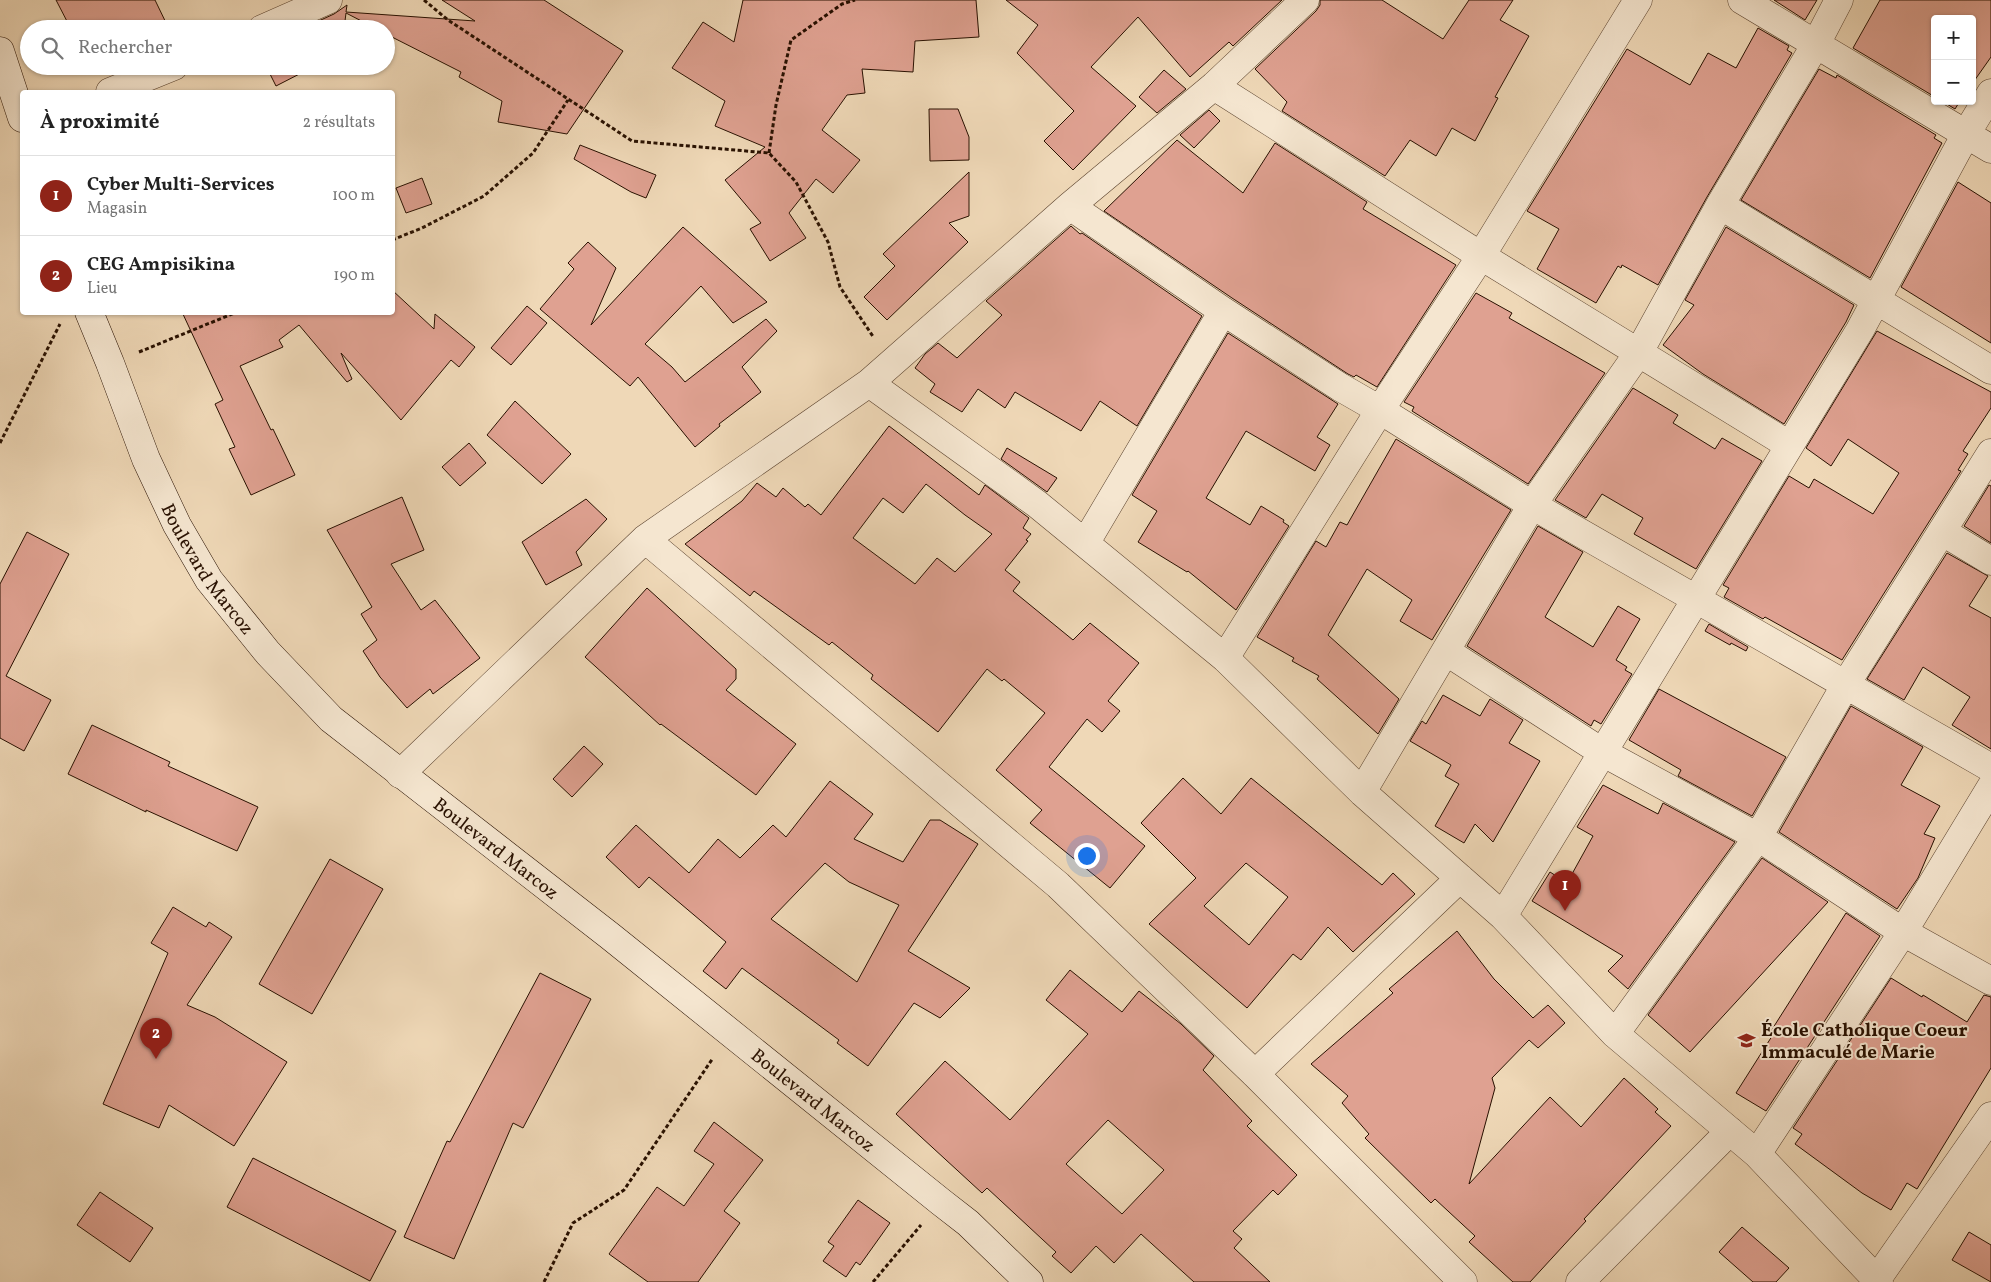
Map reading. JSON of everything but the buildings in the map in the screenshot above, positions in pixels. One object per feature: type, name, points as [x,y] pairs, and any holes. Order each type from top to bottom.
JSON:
[{"type":"street","points":[[282,20],[328,0]]},
{"type":"street","points":[[400,774],[645,539],[869,384],[1070,206],[1214,86],[1305,0]]},
{"type":"street","points":[[1225,658],[1380,410],[1481,256],[1638,0]]},
{"type":"street","points":[[1742,0],[1991,149]]},
{"type":"street","points":[[1362,792],[1447,652],[1532,505],[1639,352],[1720,205],[1816,44],[1839,0]]},
{"type":"street","points":[[0,51],[20,112]]},
{"type":"street","points":[[115,90],[152,75]]},
{"type":"street","points":[[1214,86],[1481,256],[1789,445]]},
{"type":"street","points":[[1503,916],[1697,600],[1877,300],[1966,134],[1991,93]]},
{"type":"street","points":[[1720,205],[1991,370]]},
{"type":"street","points":[[1070,206],[1340,387],[1532,505],[1991,768]]},
{"type":"street","points":[[1086,542],[1224,311]]},
{"type":"street","name":"Boulevard Marcoz","points":[[90,315],[146,459],[177,525],[209,580],[268,653],[331,719],[602,930],[941,1202],[968,1224],[1029,1282]]},
{"type":"street","points":[[869,384],[1037,504],[1086,542],[1225,658],[1362,792],[1503,916],[1614,1034],[1757,1154],[1878,1281],[1991,1116]]},
{"type":"street","points":[[1614,1034],[1758,837],[1846,684],[1991,453]]},
{"type":"street","points":[[1943,532],[1991,561]]},
{"type":"street","points":[[645,539],[1058,885],[1254,1074],[1463,1282]]},
{"type":"street","points":[[1447,652],[1602,752],[1758,837],[1903,932],[1991,981]]},
{"type":"street","points":[[1757,1154],[1903,932],[1991,788]]},
{"type":"street","points":[[1254,1074],[1460,878]]},
{"type":"street","points":[[1580,1282],[1730,1131]]},
{"type":"path","points":[[424,0],[448,20],[632,141],[769,153],[796,182],[828,242],[840,287],[890,364]]},
{"type":"path","points":[[769,153],[776,105],[791,40],[842,4],[855,0]]},
{"type":"path","points":[[395,239],[422,228],[484,196],[533,153],[568,100]]},
{"type":"path","points":[[110,363],[230,315]]},
{"type":"path","points":[[0,443],[61,321]]},
{"type":"path","points":[[544,1282],[573,1224],[624,1190],[730,1032]]},
{"type":"path","points":[[873,1282],[941,1202]]},
{"type":"place","name":"Cyber Multi-Services","points":[[1565,911]]},
{"type":"place","name":"École Catholique Coeur Immaculé de Marie","points":[[1747,1040]]},
{"type":"place","name":"CEG Ampisikina","points":[[156,1059]]}]
